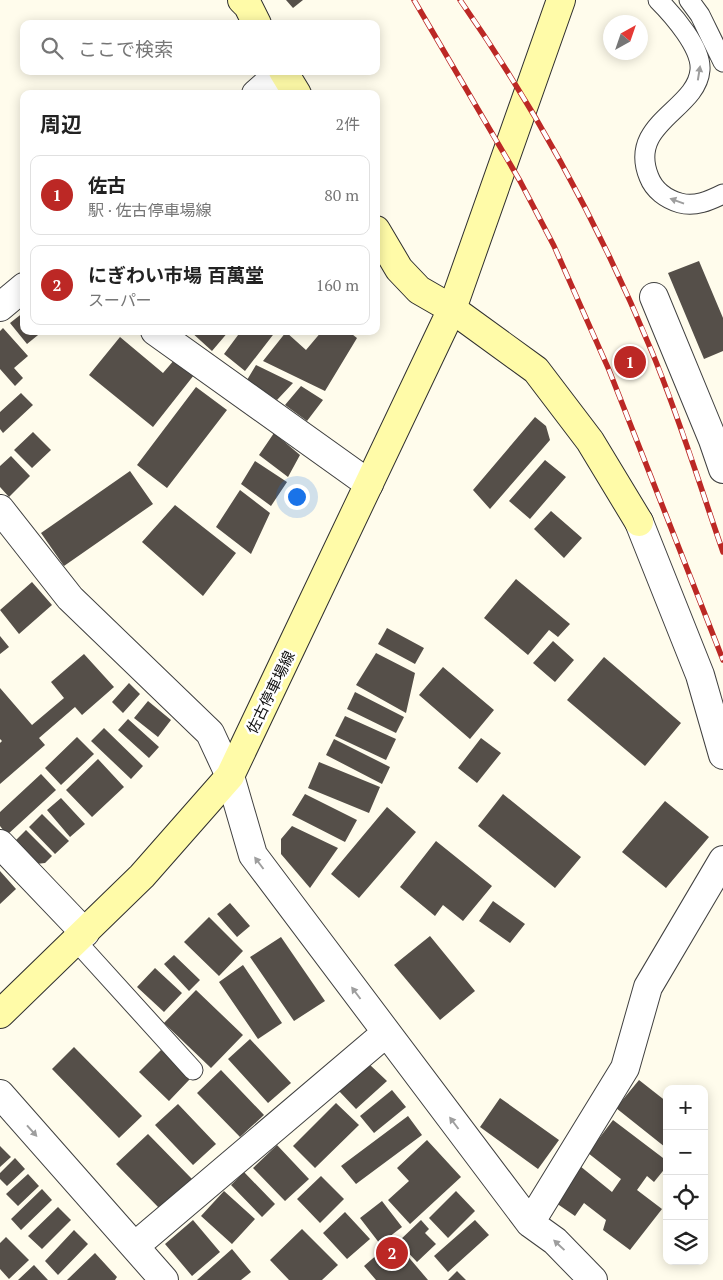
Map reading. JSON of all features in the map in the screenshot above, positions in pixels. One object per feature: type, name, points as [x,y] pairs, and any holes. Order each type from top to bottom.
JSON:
[{"type":"main road","points":[[242,0],[248,6],[255,20]]},
{"type":"main road","name":"佐古停車場線","points":[[0,1014],[142,876],[230,776],[452,309],[562,0]]},
{"type":"main road","points":[[285,75],[295,90]]},
{"type":"main road","points":[[380,237],[399,269],[419,290],[452,309],[536,370],[590,441],[639,522]]},
{"type":"street","points":[[261,90],[278,75]]},
{"type":"street","points":[[0,307],[20,290]]},
{"type":"street","points":[[654,297],[713,440],[723,469]]},
{"type":"street","points":[[161,335],[369,484]]},
{"type":"street","points":[[0,508],[70,598],[200,721],[210,733],[230,776],[252,854],[530,1223],[555,1241],[586,1278]]},
{"type":"street","points":[[639,522],[700,675],[723,755]]},
{"type":"street","points":[[0,844],[81,937]]},
{"type":"street","points":[[530,1223],[625,1068],[648,987],[723,860]]},
{"type":"street","points":[[135,1246],[386,1033]]},
{"type":"street","points":[[0,1094],[164,1280]]},
{"type":"lane","points":[[658,0],[686,35],[698,55],[700,72],[693,89],[651,134],[645,155],[646,170],[657,190],[677,202],[694,204],[723,194]]},
{"type":"lane","points":[[689,0],[700,15],[723,62]]},
{"type":"lane","points":[[81,937],[193,1070]]},
{"type":"building","points":[[286,0],[303,0],[293,8]]},
{"type":"building","points":[[699,261],[723,318],[723,351],[704,359],[668,273]]},
{"type":"building","points":[[20,315],[20,335],[38,335],[27,344],[10,323]]},
{"type":"building","points":[[3,328],[28,356],[14,368],[23,378],[15,386],[0,369],[0,331]]},
{"type":"building","points":[[194,335],[226,335],[212,351]]},
{"type":"building","points":[[238,335],[273,335],[245,371],[224,354]]},
{"type":"building","points":[[284,335],[289,335],[306,350],[319,335],[353,335],[357,338],[325,391],[263,361]]},
{"type":"building","points":[[120,337],[163,373],[175,359],[194,375],[153,427],[89,375]]},
{"type":"building","points":[[256,365],[293,383],[277,400],[247,380]]},
{"type":"building","points":[[301,386],[323,400],[307,421],[285,405]]},
{"type":"building","points":[[196,387],[227,410],[167,488],[137,465]]},
{"type":"building","points":[[21,393],[33,405],[3,433],[0,429],[0,412]]},
{"type":"building","points":[[535,417],[546,426],[550,440],[490,509],[473,490]]},
{"type":"building","points":[[33,432],[51,450],[32,468],[14,450]]},
{"type":"building","points":[[274,433],[300,455],[288,477],[259,455]]},
{"type":"building","points":[[11,456],[30,476],[9,497],[0,487],[0,466]]},
{"type":"building","points":[[545,460],[566,477],[530,519],[509,501]]},
{"type":"building","points":[[255,461],[287,482],[271,506],[241,484]]},
{"type":"building","points":[[130,471],[153,504],[64,566],[41,533]]},
{"type":"building","points":[[240,490],[270,513],[251,554],[216,527]]},
{"type":"building","points":[[175,505],[236,553],[203,596],[142,542]]},
{"type":"building","points":[[551,511],[582,538],[564,558],[534,529]]},
{"type":"building","points":[[516,579],[570,624],[558,637],[549,630],[528,655],[484,618]]},
{"type":"building","points":[[32,582],[52,605],[19,634],[0,610]]},
{"type":"building","points":[[387,628],[424,648],[415,664],[378,644]]},
{"type":"building","points":[[0,636],[9,647],[0,654]]},
{"type":"building","points":[[553,641],[574,660],[555,682],[533,663]]},
{"type":"building","points":[[376,653],[415,673],[406,713],[356,685]]},
{"type":"building","points":[[84,654],[114,687],[82,715],[75,707],[39,738],[45,745],[0,784],[0,743],[2,741],[0,739],[0,688],[32,725],[64,698],[51,682]]},
{"type":"building","points":[[604,657],[681,723],[645,766],[567,700]]},
{"type":"building","points":[[443,667],[494,710],[470,739],[419,695]]},
{"type":"building","points":[[129,683],[140,694],[123,713],[112,702]]},
{"type":"building","points":[[355,692],[404,717],[396,733],[347,709]]},
{"type":"building","points":[[148,701],[171,720],[158,737],[134,718]]},
{"type":"building","points":[[345,716],[396,739],[386,760],[335,736]]},
{"type":"building","points":[[128,719],[159,747],[149,758],[118,730]]},
{"type":"building","points":[[104,728],[143,766],[131,779],[91,741]]},
{"type":"building","points":[[77,737],[94,754],[61,785],[45,768]]},
{"type":"building","points":[[481,738],[501,753],[477,783],[458,768]]},
{"type":"building","points":[[334,739],[390,767],[382,784],[326,755]]},
{"type":"building","points":[[98,759],[124,787],[92,817],[66,790]]},
{"type":"building","points":[[319,762],[380,787],[369,813],[308,788]]},
{"type":"building","points":[[41,774],[56,790],[7,835],[0,826],[0,812]]},
{"type":"building","points":[[305,794],[357,820],[345,842],[292,815]]},
{"type":"building","points":[[503,794],[581,857],[555,888],[478,826]]},
{"type":"building","points":[[61,798],[85,824],[70,837],[47,810]]},
{"type":"building","points":[[665,801],[709,837],[666,888],[622,852]]},
{"type":"building","points":[[387,807],[416,832],[359,898],[331,874]]},
{"type":"building","points":[[42,814],[69,841],[55,854],[29,827]]},
{"type":"building","points":[[292,826],[338,848],[310,888],[281,854],[281,839]]},
{"type":"building","points":[[26,830],[52,856],[45,863],[36,864],[14,842]]},
{"type":"building","points":[[436,841],[492,886],[463,921],[443,905],[435,916],[400,887]]},
{"type":"building","points":[[0,871],[16,889],[0,904]]},
{"type":"building","points":[[493,901],[525,924],[510,943],[479,921]]},
{"type":"building","points":[[230,903],[250,926],[237,937],[217,914]]},
{"type":"building","points":[[209,917],[243,951],[219,976],[184,942]]},
{"type":"building","points":[[430,936],[475,991],[440,1020],[394,965]]},
{"type":"building","points":[[281,937],[325,1001],[294,1021],[250,957]]},
{"type":"building","points":[[174,955],[200,980],[189,991],[164,964]]},
{"type":"building","points":[[243,965],[282,1023],[258,1039],[219,982]]},
{"type":"building","points":[[155,968],[182,993],[164,1012],[137,987]]},
{"type":"building","points":[[196,990],[243,1035],[211,1068],[164,1023]]},
{"type":"building","points":[[250,1039],[291,1083],[268,1103],[228,1059]]},
{"type":"building","points":[[74,1047],[142,1116],[119,1138],[52,1069]]},
{"type":"building","points":[[161,1050],[190,1079],[169,1101],[139,1072]]},
{"type":"building","points":[[369,1064],[387,1081],[356,1109],[339,1091]]},
{"type":"building","points":[[221,1070],[264,1115],[240,1137],[197,1093]]},
{"type":"building","points":[[639,1080],[663,1099],[663,1145],[616,1108]]},
{"type":"building","points":[[392,1090],[406,1107],[374,1133],[360,1116]]},
{"type":"building","points":[[500,1098],[559,1140],[538,1169],[480,1127]]},
{"type":"building","points":[[336,1103],[359,1125],[315,1168],[293,1146]]},
{"type":"building","points":[[178,1104],[216,1144],[193,1165],[155,1125]]},
{"type":"building","points":[[408,1116],[422,1135],[356,1184],[341,1166]]},
{"type":"building","points":[[613,1120],[663,1158],[663,1171],[654,1182],[647,1176],[637,1190],[662,1209],[630,1250],[603,1230],[606,1220],[584,1203],[575,1216],[556,1203],[580,1166],[612,1192],[621,1179],[588,1153]]},
{"type":"building","points":[[148,1134],[192,1179],[160,1209],[116,1164]]},
{"type":"building","points":[[427,1140],[461,1177],[410,1224],[388,1200],[409,1181],[397,1168]]},
{"type":"building","points":[[277,1145],[309,1179],[285,1201],[253,1168]]},
{"type":"building","points":[[0,1146],[11,1157],[0,1167]]},
{"type":"building","points":[[15,1158],[25,1169],[7,1186],[0,1179],[0,1173]]},
{"type":"building","points":[[244,1172],[275,1204],[262,1217],[231,1185]]},
{"type":"building","points":[[28,1174],[39,1186],[18,1206],[6,1194]]},
{"type":"building","points":[[321,1176],[344,1199],[320,1223],[297,1199]]},
{"type":"building","points":[[42,1189],[52,1200],[21,1230],[11,1219]]},
{"type":"building","points":[[224,1191],[255,1219],[232,1244],[201,1216]]},
{"type":"building","points":[[456,1191],[475,1211],[448,1238],[429,1218]]},
{"type":"building","points":[[382,1201],[402,1227],[380,1244],[360,1218]]},
{"type":"building","points":[[58,1207],[71,1220],[42,1249],[28,1236]]},
{"type":"building","points":[[345,1212],[370,1239],[347,1259],[323,1233]]},
{"type":"building","points":[[193,1220],[220,1252],[192,1276],[165,1244]]},
{"type":"building","points":[[421,1220],[429,1229],[425,1233],[436,1244],[417,1262],[398,1242]]},
{"type":"building","points":[[475,1220],[489,1235],[448,1272],[434,1256]]},
{"type":"building","points":[[302,1229],[338,1265],[322,1280],[289,1280],[270,1260]]},
{"type":"building","points":[[74,1230],[88,1244],[58,1275],[45,1261]]},
{"type":"building","points":[[6,1237],[29,1260],[9,1279],[0,1269],[0,1243]]},
{"type":"building","points":[[394,1240],[428,1280],[376,1280],[364,1266]]},
{"type":"building","points":[[232,1249],[251,1272],[241,1280],[197,1280]]},
{"type":"building","points":[[95,1253],[117,1277],[115,1280],[67,1280]]},
{"type":"building","points":[[34,1265],[48,1280],[18,1280]]},
{"type":"building","points":[[457,1271],[466,1280],[448,1280]]},
{"type":"railway","points":[[414,0],[520,181],[554,246],[609,370],[723,660]]},
{"type":"railway","points":[[460,0],[488,41],[541,127],[611,260],[662,377],[723,552]]},
{"type":"place","name":"佐古","points":[[630,362]]},
{"type":"place","name":"にぎわい市場 百萬堂","points":[[392,1253]]}]
